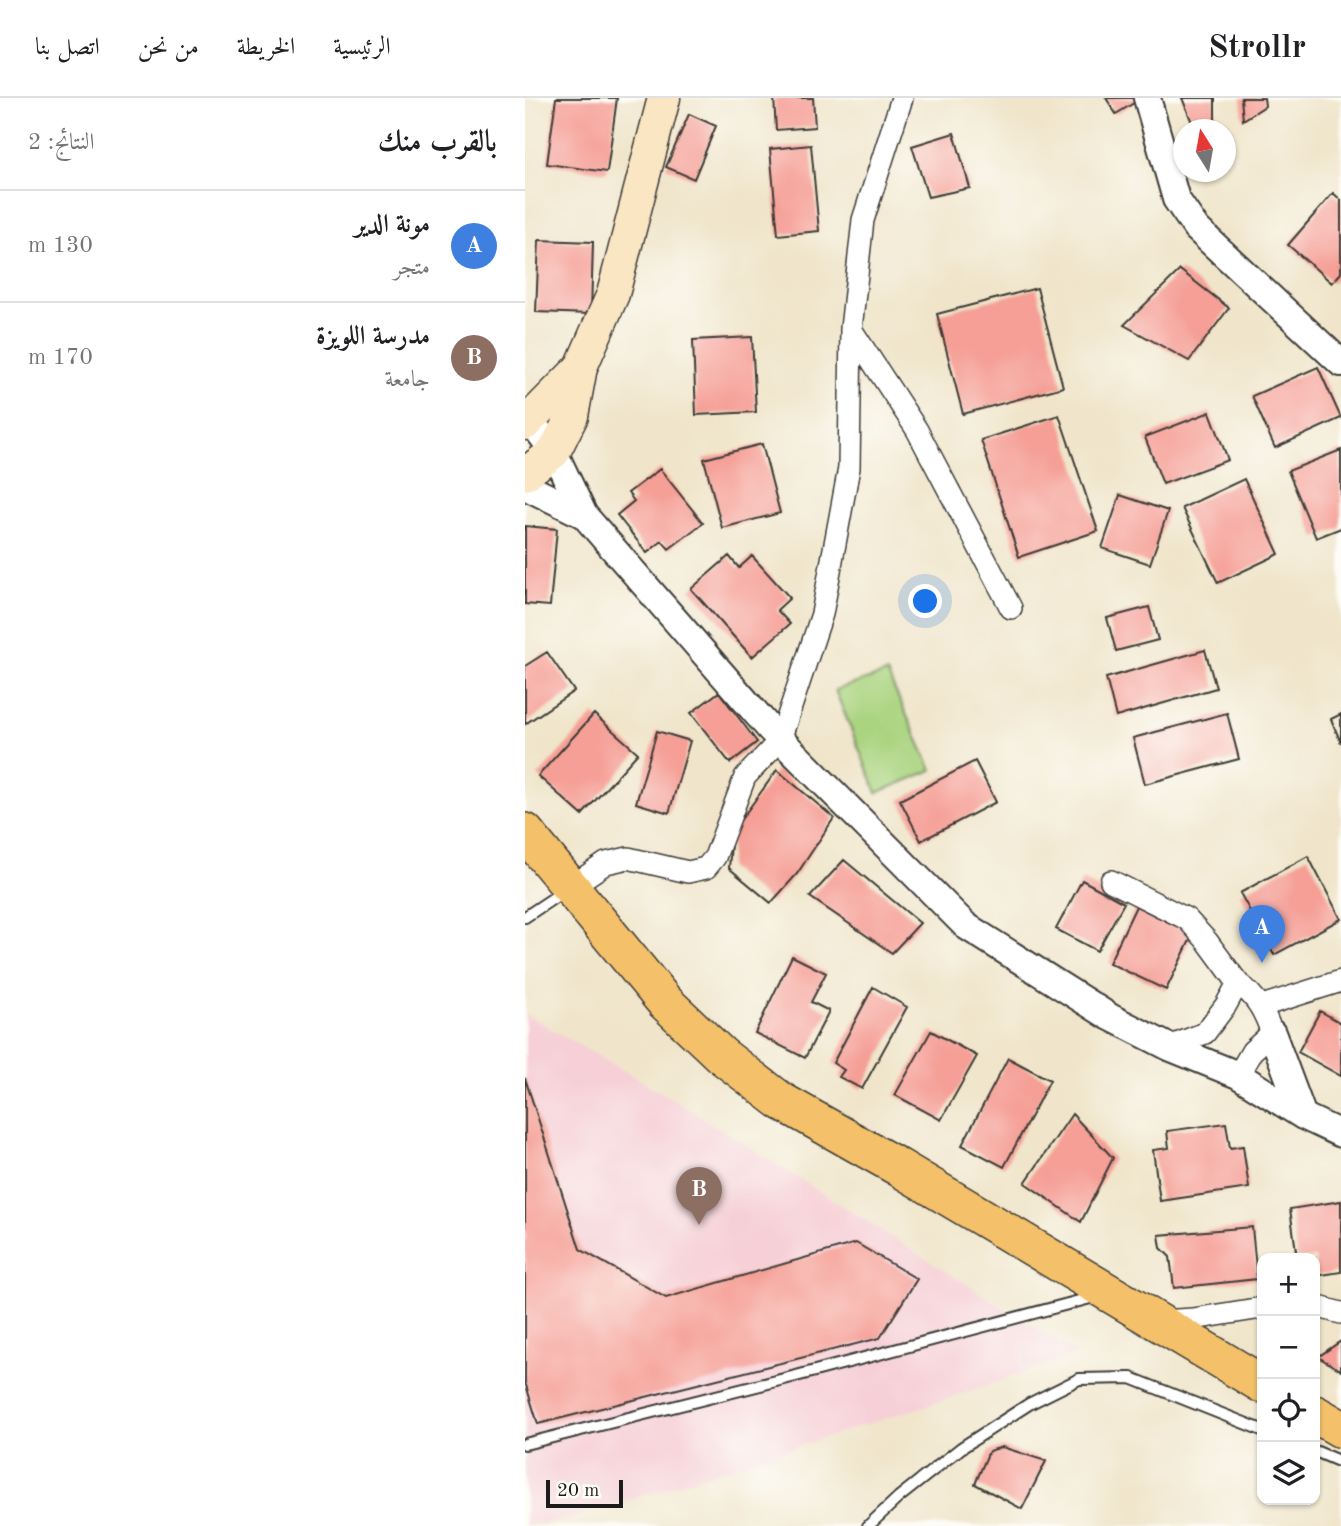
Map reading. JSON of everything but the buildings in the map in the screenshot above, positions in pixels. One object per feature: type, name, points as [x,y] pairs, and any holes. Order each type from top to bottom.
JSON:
[{"type":"highway","points":[[525,832],[665,1002],[721,1055],[781,1101],[898,1167],[1257,1381]]},
{"type":"main road","points":[[525,474],[554,452],[572,416],[581,367],[613,294],[664,98]]},
{"type":"main road","points":[[528,423],[581,367]]},
{"type":"street","points":[[569,888],[606,863],[628,858],[688,872],[705,868],[715,857],[745,777],[780,740],[822,614],[849,468],[851,329],[863,220],[902,98]]},
{"type":"street","points":[[1147,98],[1176,199],[1196,229],[1341,363]]},
{"type":"street","points":[[851,329],[917,430],[1011,608]]},
{"type":"street","points":[[528,423],[554,452],[585,515],[780,740],[966,926],[1099,1011],[1169,1047],[1238,1075],[1303,1115],[1341,1134]]},
{"type":"street","points":[[525,486],[585,515]]},
{"type":"street","points":[[1111,881],[1187,919],[1238,983],[1252,993],[1262,1006],[1303,1115]]},
{"type":"street","points":[[1207,941],[1226,1005]]},
{"type":"street","points":[[1262,1006],[1341,981]]},
{"type":"street","points":[[1169,1047],[1205,1032],[1226,1005],[1238,983]]},
{"type":"street","points":[[1238,1075],[1252,1051],[1272,1032]]},
{"type":"street","points":[[1320,1307],[1341,1313]]},
{"type":"street","points":[[1156,1321],[1193,1319],[1257,1309]]},
{"type":"lane","points":[[525,917],[569,888]]},
{"type":"lane","points":[[525,1444],[796,1376],[1108,1293]]},
{"type":"lane","points":[[868,1526],[899,1497],[961,1448],[1029,1404],[1079,1379],[1131,1378],[1257,1428]]},
{"type":"lane","points":[[1329,1431],[1341,1462]]},
{"type":"shaded area","points":[[525,1014],[668,1096],[1077,1354],[969,1392],[568,1519],[525,1526]]},
{"type":"green space","points":[[887,673],[932,770],[877,793],[835,690]]},
{"type":"place","name":"مونة الدير","points":[[1262,963]]},
{"type":"place","name":"مدرسة اللويزة","points":[[699,1225]]}]
